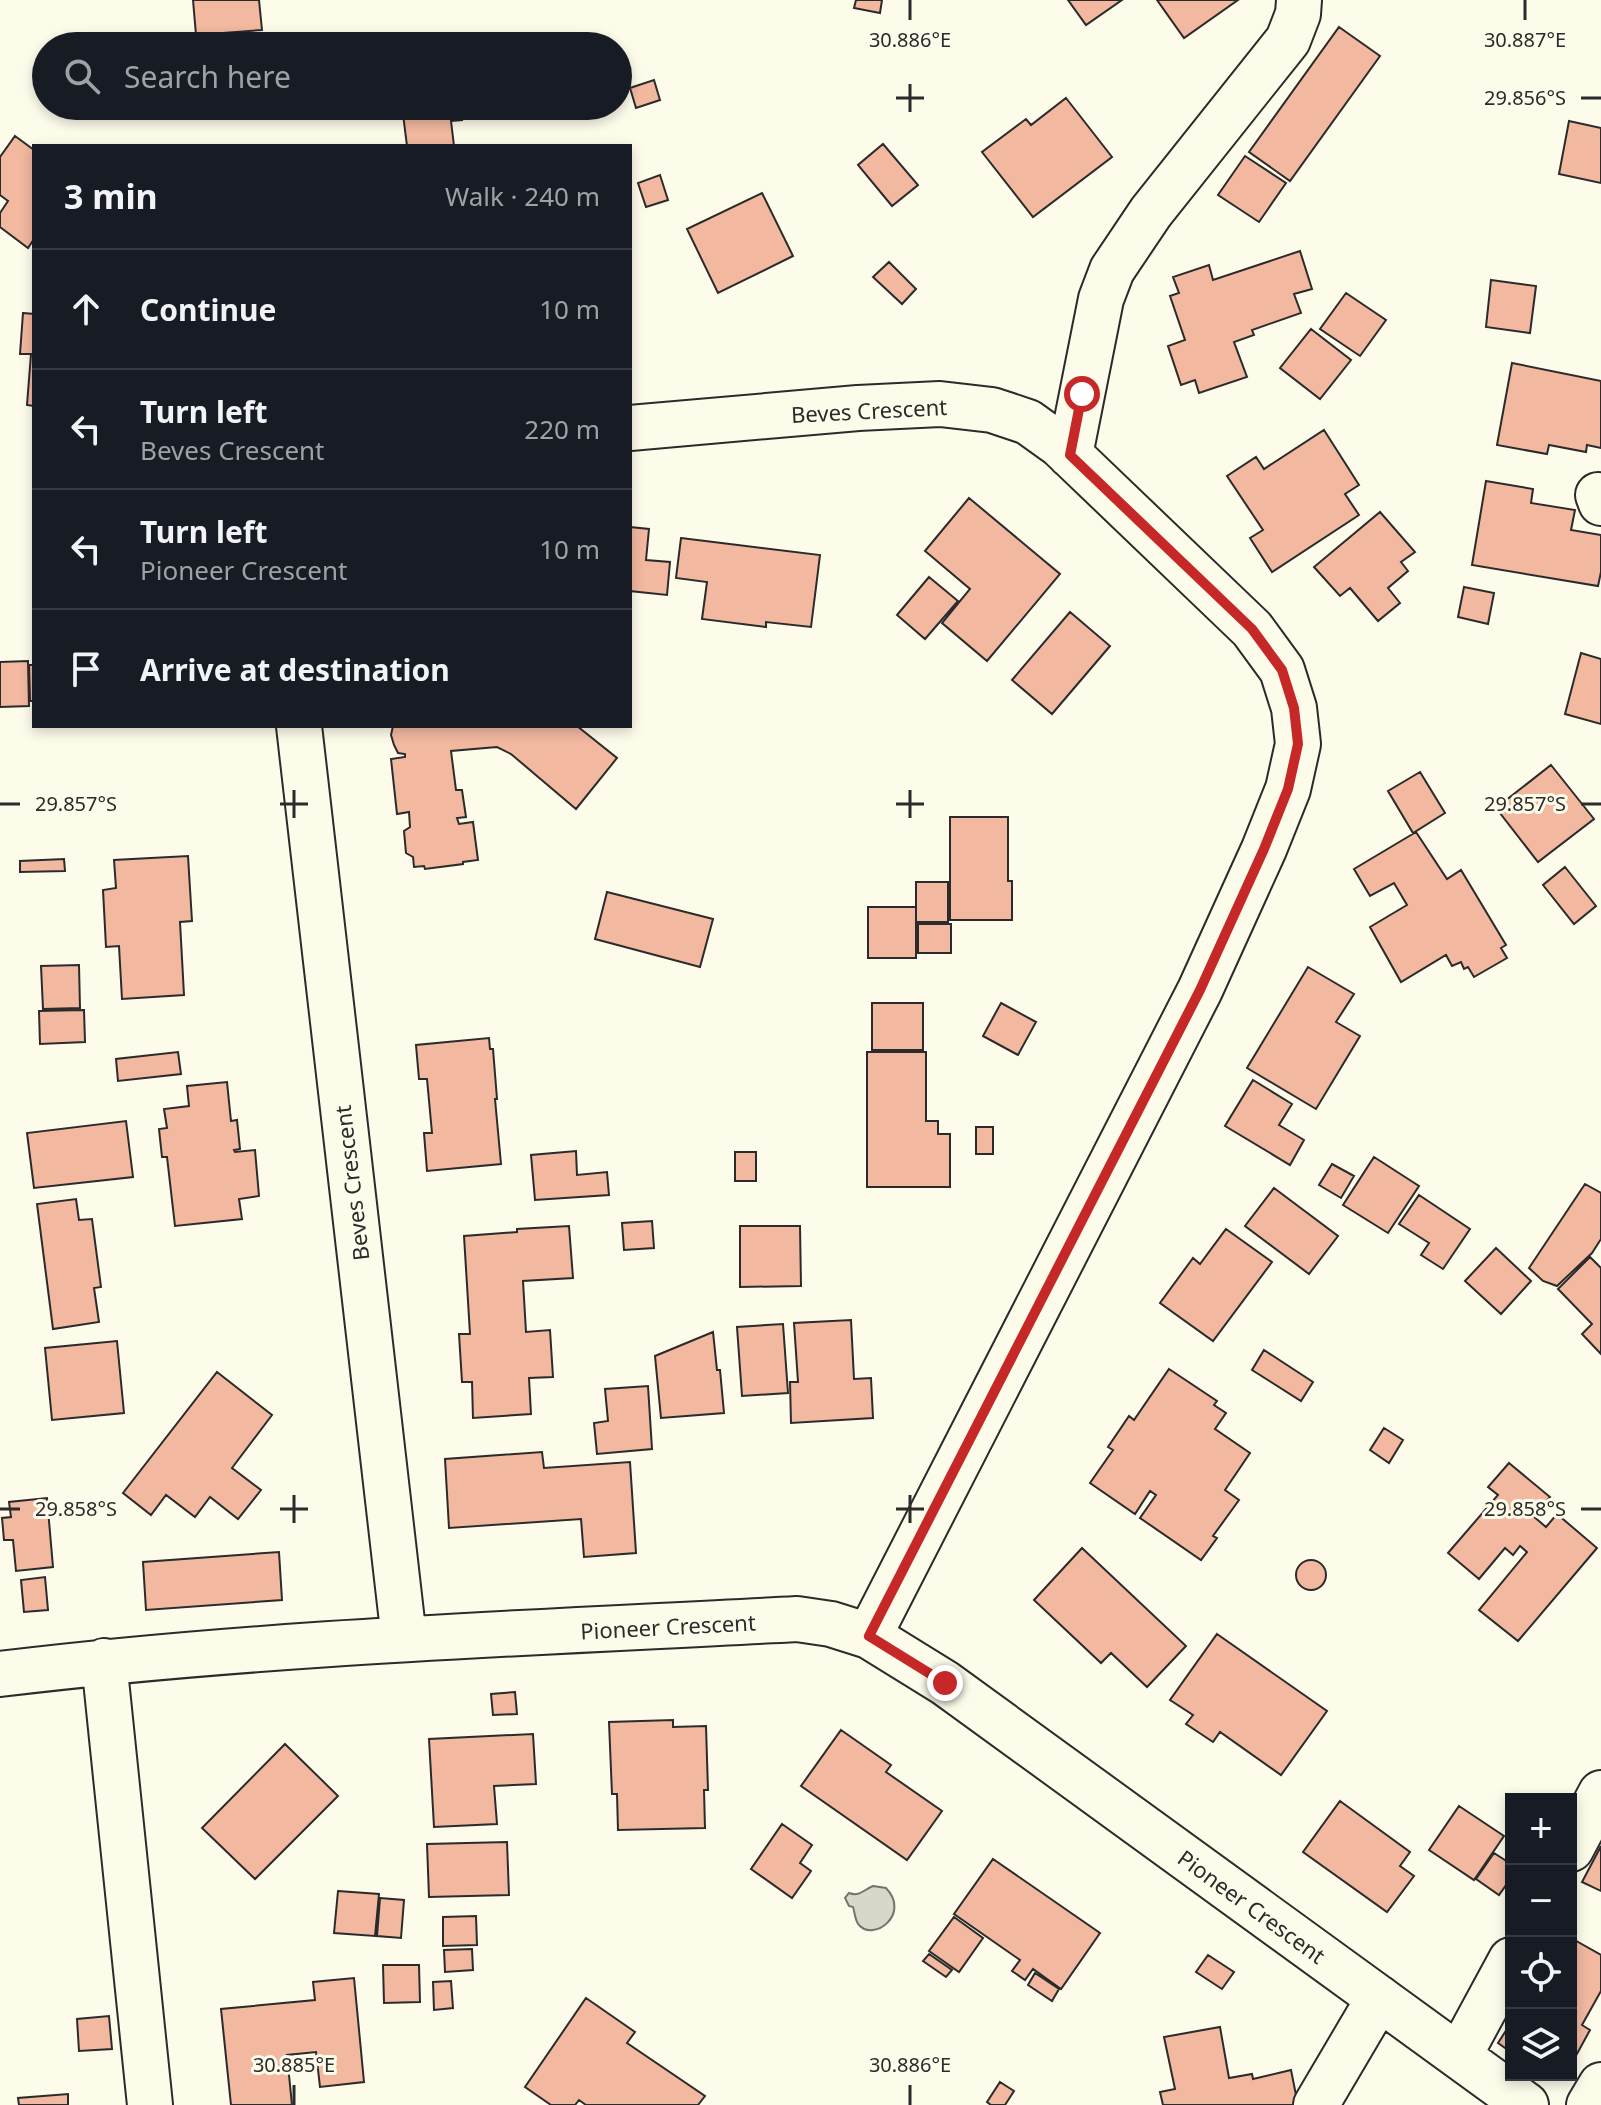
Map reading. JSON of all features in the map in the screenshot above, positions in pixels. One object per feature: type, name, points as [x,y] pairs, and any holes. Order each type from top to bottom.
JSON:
[{"type":"street","points":[[1070,455],[1101,299],[1112,270],[1151,212],[1288,40],[1298,14],[1299,0]]},
{"type":"street","name":"Beves Crescent","points":[[632,428],[940,404],[992,410],[1028,422],[1060,445],[1252,629],[1282,670],[1294,708],[1298,744],[1288,789],[1200,990],[869,1636]]},
{"type":"street","name":"Beves Crescent","points":[[299,728],[404,1639]]},
{"type":"street","name":"Pioneer Crescent","points":[[0,1674],[104,1661],[404,1639],[797,1619],[831,1624],[869,1636],[945,1683],[1526,2105]]},
{"type":"street","points":[[104,1661],[150,2105]]},
{"type":"street","points":[[1577,1838],[1601,1793]]},
{"type":"street","points":[[1459,2056],[1505,1971]]},
{"type":"street","points":[[1316,2105],[1379,1998]]},
{"type":"street","points":[[1589,2105],[1601,2085]]},
{"type":"shaded area","points":[[873,1886],[886,1888],[893,1898],[894,1907],[888,1923],[873,1930],[859,1925],[853,1907],[845,1898],[849,1893],[859,1894]]},
{"type":"building","points":[[193,0],[259,0],[262,30],[196,32]]},
{"type":"building","points":[[856,0],[882,0],[880,13],[854,8]]},
{"type":"building","points":[[1068,0],[1122,0],[1086,25]]},
{"type":"building","points":[[1157,0],[1238,0],[1184,38]]},
{"type":"building","points":[[1339,27],[1380,56],[1290,181],[1249,152]]},
{"type":"building","points":[[654,80],[660,100],[636,108],[632,87]]},
{"type":"building","points":[[1066,98],[1112,157],[1033,217],[982,152],[1026,119],[1031,125]]},
{"type":"building","points":[[404,120],[462,120],[451,121],[454,144],[407,144]]},
{"type":"building","points":[[1569,121],[1601,128],[1601,183],[1559,174]]},
{"type":"building","points":[[15,136],[32,149],[32,242],[28,248],[0,227],[0,213],[8,201],[0,195],[0,157]]},
{"type":"building","points":[[883,144],[918,185],[892,206],[858,165]]},
{"type":"building","points":[[1245,156],[1286,183],[1259,222],[1218,195]]},
{"type":"building","points":[[660,175],[668,200],[646,207],[638,183]]},
{"type":"building","points":[[762,193],[793,256],[718,293],[687,229]]},
{"type":"building","points":[[1300,251],[1312,289],[1294,294],[1301,313],[1252,330],[1254,335],[1234,342],[1247,377],[1199,393],[1195,380],[1181,385],[1168,346],[1185,340],[1170,296],[1179,293],[1173,277],[1209,265],[1213,280]]},
{"type":"building","points":[[889,262],[916,289],[902,304],[873,277]]},
{"type":"building","points":[[1491,280],[1536,286],[1530,333],[1486,327]]},
{"type":"building","points":[[1346,293],[1386,320],[1360,356],[1320,329]]},
{"type":"building","points":[[23,313],[32,314],[32,406],[27,405],[31,354],[20,354]]},
{"type":"building","points":[[1311,329],[1351,360],[1320,399],[1280,368]]},
{"type":"building","points":[[1512,363],[1601,381],[1601,448],[1587,445],[1586,452],[1549,445],[1547,454],[1497,445]]},
{"type":"building","points":[[1324,430],[1359,485],[1345,494],[1359,515],[1272,572],[1250,538],[1263,530],[1227,476],[1256,457],[1264,469]]},
{"type":"building","points":[[1486,481],[1533,489],[1531,503],[1575,510],[1571,530],[1601,535],[1598,586],[1472,565]]},
{"type":"building","points":[[969,498],[1060,574],[987,661],[942,623],[970,589],[925,551]]},
{"type":"building","points":[[1380,512],[1415,552],[1401,562],[1408,571],[1388,588],[1400,603],[1378,621],[1350,588],[1340,596],[1314,567]]},
{"type":"building","points":[[632,527],[649,529],[646,560],[670,562],[667,595],[632,591]]},
{"type":"building","points":[[681,538],[820,555],[811,627],[766,622],[766,627],[702,619],[707,582],[676,578]]},
{"type":"building","points":[[929,577],[958,601],[925,639],[897,615]]},
{"type":"building","points":[[1464,587],[1494,593],[1488,624],[1458,617]]},
{"type":"building","points":[[1070,612],[1110,646],[1052,714],[1012,680]]},
{"type":"building","points":[[1581,653],[1601,659],[1601,724],[1565,714]]},
{"type":"building","points":[[28,661],[29,706],[0,707],[0,662]]},
{"type":"building","points":[[29,665],[32,665],[32,701]]},
{"type":"building","points":[[393,728],[580,728],[617,758],[576,809],[511,754],[497,747],[451,751],[456,790],[462,790],[466,817],[457,818],[459,824],[473,822],[478,860],[425,869],[424,866],[414,867],[413,857],[406,853],[404,831],[410,827],[409,812],[397,814],[391,759],[405,757],[405,754],[398,753],[391,735]]},
{"type":"building","points":[[1551,765],[1594,819],[1538,862],[1496,808]]},
{"type":"building","points":[[1420,772],[1445,813],[1413,833],[1388,791]]},
{"type":"building","points":[[950,817],[1008,817],[1008,881],[1012,881],[1012,920],[950,920]]},
{"type":"building","points":[[1416,832],[1447,879],[1461,870],[1506,945],[1501,948],[1507,958],[1474,977],[1461,962],[1452,966],[1446,955],[1401,982],[1370,927],[1407,905],[1394,883],[1370,896],[1354,869]]},
{"type":"building","points":[[188,856],[192,921],[180,922],[184,995],[122,999],[119,946],[106,947],[103,890],[116,888],[114,860]]},
{"type":"building","points":[[64,859],[65,871],[20,872],[20,861]]},
{"type":"building","points":[[1565,867],[1596,906],[1574,924],[1543,885]]},
{"type":"building","points":[[916,882],[948,882],[948,922],[916,922]]},
{"type":"building","points":[[607,892],[713,919],[700,967],[595,939]]},
{"type":"building","points":[[868,907],[916,907],[916,958],[868,958]]},
{"type":"building","points":[[918,924],[951,924],[951,953],[918,953]]},
{"type":"building","points":[[79,965],[80,1008],[43,1009],[41,966]]},
{"type":"building","points":[[1308,967],[1354,994],[1336,1022],[1360,1036],[1316,1109],[1247,1068]]},
{"type":"building","points":[[872,1003],[923,1003],[923,1050],[872,1050]]},
{"type":"building","points":[[1001,1003],[1036,1022],[1018,1055],[983,1036]]},
{"type":"building","points":[[84,1010],[85,1042],[40,1044],[39,1011]]},
{"type":"building","points":[[489,1038],[490,1049],[493,1049],[501,1164],[427,1171],[424,1133],[432,1133],[427,1079],[419,1079],[416,1045]]},
{"type":"building","points":[[178,1052],[181,1074],[118,1081],[116,1059]]},
{"type":"building","points":[[867,1052],[926,1052],[926,1121],[938,1121],[938,1134],[950,1134],[950,1187],[867,1187]]},
{"type":"building","points":[[1253,1080],[1292,1104],[1279,1125],[1304,1140],[1290,1165],[1225,1126]]},
{"type":"building","points":[[227,1082],[231,1121],[237,1120],[240,1149],[234,1150],[255,1150],[259,1196],[239,1199],[242,1219],[175,1226],[167,1157],[162,1157],[159,1129],[167,1128],[164,1109],[189,1106],[187,1086]]},
{"type":"building","points":[[126,1121],[133,1177],[34,1188],[27,1133]]},
{"type":"building","points":[[976,1127],[993,1127],[993,1154],[976,1154]]},
{"type":"building","points":[[576,1151],[577,1175],[607,1172],[609,1195],[535,1200],[531,1155]]},
{"type":"building","points":[[735,1152],[756,1152],[756,1181],[735,1181]]},
{"type":"building","points":[[1374,1157],[1419,1186],[1388,1233],[1343,1205]]},
{"type":"building","points":[[1332,1164],[1354,1176],[1341,1198],[1319,1185]]},
{"type":"building","points":[[1585,1184],[1601,1193],[1601,1239],[1592,1253],[1557,1286],[1543,1281],[1529,1268]]},
{"type":"building","points":[[1274,1188],[1338,1236],[1309,1274],[1245,1226]]},
{"type":"building","points":[[1419,1195],[1470,1229],[1443,1269],[1421,1255],[1429,1243],[1399,1224]]},
{"type":"building","points":[[76,1199],[79,1220],[92,1219],[101,1287],[94,1288],[99,1322],[53,1329],[37,1204]]},
{"type":"building","points":[[652,1221],[654,1248],[624,1250],[622,1223]]},
{"type":"building","points":[[569,1226],[573,1278],[523,1281],[526,1332],[550,1330],[553,1377],[529,1378],[531,1414],[473,1418],[472,1382],[462,1382],[459,1334],[470,1334],[464,1236]]},
{"type":"building","points":[[740,1226],[800,1226],[801,1286],[740,1287]]},
{"type":"building","points":[[1226,1229],[1272,1262],[1213,1341],[1160,1303],[1193,1258],[1200,1264]]},
{"type":"building","points":[[1496,1248],[1531,1281],[1501,1314],[1465,1281]]},
{"type":"building","points":[[1590,1257],[1601,1268],[1601,1354],[1582,1334],[1592,1324],[1558,1289]]},
{"type":"building","points":[[851,1320],[854,1379],[871,1378],[873,1418],[791,1423],[790,1382],[798,1382],[794,1323]]},
{"type":"building","points":[[783,1324],[788,1393],[742,1396],[737,1327]]},
{"type":"building","points":[[713,1332],[724,1413],[661,1418],[655,1356]]},
{"type":"building","points":[[117,1341],[124,1413],[52,1420],[45,1348]]},
{"type":"building","points":[[1264,1350],[1313,1382],[1301,1401],[1252,1370]]},
{"type":"building","points":[[1169,1369],[1217,1401],[1214,1405],[1226,1413],[1215,1429],[1250,1453],[1225,1490],[1239,1500],[1213,1536],[1217,1538],[1201,1560],[1140,1518],[1156,1495],[1150,1491],[1135,1514],[1090,1483],[1113,1450],[1108,1447],[1129,1416],[1134,1420]]},
{"type":"building","points":[[217,1372],[272,1415],[232,1468],[261,1490],[238,1519],[210,1497],[195,1517],[166,1495],[151,1515],[123,1493]]},
{"type":"building","points":[[648,1386],[652,1449],[597,1454],[594,1423],[608,1421],[605,1389]]},
{"type":"building","points":[[1384,1428],[1403,1440],[1389,1463],[1370,1450]]},
{"type":"building","points":[[542,1452],[544,1468],[630,1462],[636,1553],[584,1557],[581,1519],[449,1528],[445,1459]]},
{"type":"building","points":[[1509,1463],[1550,1497],[1533,1516],[1546,1527],[1557,1514],[1597,1548],[1518,1641],[1479,1610],[1527,1552],[1520,1546],[1513,1555],[1505,1548],[1479,1579],[1448,1553],[1498,1495],[1488,1487]]},
{"type":"building","points":[[47,1498],[53,1567],[16,1571],[13,1540],[4,1540],[2,1518],[11,1517],[9,1502]]},
{"type":"building","points":[[1082,1548],[1186,1646],[1147,1687],[1111,1653],[1101,1663],[1034,1600]]},
{"type":"building","points":[[279,1552],[282,1600],[146,1610],[143,1562]]},
{"type":"building","points":[[1311,1560],[1322,1564],[1326,1575],[1322,1586],[1311,1590],[1300,1586],[1296,1575],[1300,1564]]},
{"type":"building","points":[[45,1577],[48,1610],[24,1612],[21,1580]]},
{"type":"building","points":[[1217,1634],[1327,1711],[1281,1775],[1220,1732],[1213,1742],[1186,1724],[1193,1715],[1170,1700]]},
{"type":"building","points":[[515,1692],[517,1714],[493,1715],[491,1694]]},
{"type":"building","points":[[673,1720],[673,1727],[706,1726],[708,1790],[704,1790],[705,1828],[618,1830],[617,1794],[612,1794],[609,1722]]},
{"type":"building","points":[[841,1730],[891,1765],[886,1772],[942,1811],[907,1860],[801,1786]]},
{"type":"building","points":[[533,1734],[536,1784],[494,1786],[497,1824],[434,1827],[429,1739]]},
{"type":"building","points":[[285,1744],[338,1796],[255,1879],[202,1828]]},
{"type":"building","points":[[1340,1801],[1410,1852],[1400,1866],[1414,1876],[1387,1912],[1303,1852]]},
{"type":"building","points":[[1459,1806],[1504,1836],[1474,1880],[1429,1850]]},
{"type":"building","points":[[782,1824],[812,1845],[800,1863],[811,1871],[792,1898],[751,1869]]},
{"type":"building","points":[[507,1842],[509,1895],[429,1897],[427,1844]]},
{"type":"building","points":[[1601,1846],[1601,1891],[1582,1882]]},
{"type":"building","points":[[1494,1853],[1505,1860],[1505,1886],[1499,1895],[1476,1879]]},
{"type":"building","points":[[993,1859],[1100,1933],[1061,1989],[1033,1969],[1025,1980],[1012,1971],[1020,1960],[954,1914]]},
{"type":"building","points":[[338,1891],[379,1894],[375,1936],[334,1933]]},
{"type":"building","points":[[380,1898],[404,1900],[401,1938],[377,1936]]},
{"type":"building","points":[[476,1916],[477,1945],[443,1946],[443,1917]]},
{"type":"building","points":[[954,1917],[983,1938],[959,1972],[929,1951]]},
{"type":"building","points":[[1577,1941],[1601,1955],[1601,1991],[1582,2025],[1590,2030],[1577,2054]]},
{"type":"building","points":[[472,1949],[473,1970],[445,1972],[444,1950]]},
{"type":"building","points":[[929,1954],[952,1970],[946,1977],[923,1961]]},
{"type":"building","points":[[1208,1955],[1234,1972],[1222,1989],[1196,1972]]},
{"type":"building","points":[[383,1965],[419,1965],[420,2002],[384,2003]]},
{"type":"building","points":[[1035,1973],[1059,1989],[1052,2001],[1028,1985]]},
{"type":"building","points":[[354,1978],[364,2082],[320,2087],[316,2052],[287,2055],[292,2105],[231,2105],[221,2009],[315,2000],[313,1982]]},
{"type":"building","points":[[451,1981],[453,2008],[434,2010],[433,1982]]},
{"type":"building","points":[[586,1998],[635,2032],[627,2043],[705,2096],[698,2105],[586,2105],[579,2100],[575,2105],[551,2105],[525,2087]]},
{"type":"building","points":[[109,2016],[112,2049],[79,2051],[77,2019]]},
{"type":"building","points":[[1220,2027],[1229,2078],[1252,2074],[1253,2079],[1291,2070],[1298,2105],[1163,2105],[1160,2092],[1175,2089],[1164,2037]]},
{"type":"building","points":[[1505,2032],[1505,2048],[1498,2043]]},
{"type":"building","points":[[1000,2082],[1014,2091],[1005,2105],[991,2105],[987,2102]]},
{"type":"building","points":[[68,2094],[68,2105],[19,2105],[18,2098]]},
{"type":"route","points":[[945,1683],[869,1636],[1200,990],[1288,789],[1298,744],[1294,708],[1282,670],[1252,629],[1070,455],[1082,394]]}]
